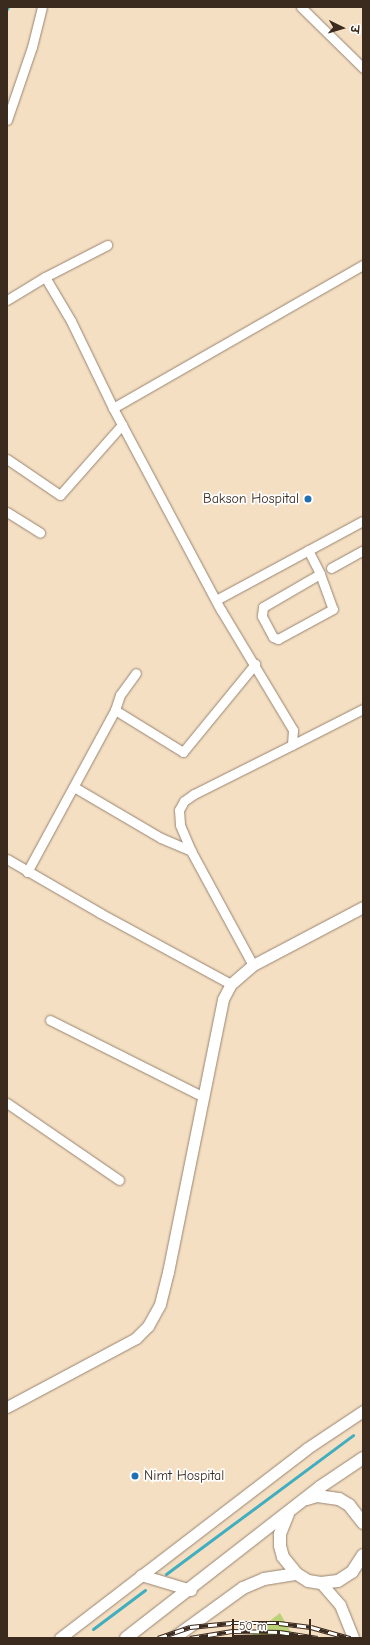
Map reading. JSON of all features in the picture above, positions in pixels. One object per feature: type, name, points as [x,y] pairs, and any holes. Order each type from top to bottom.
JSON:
[{"type":"main road","points":[[126,1638],[191,1590],[320,1487],[363,1458]]},
{"type":"main road","points":[[306,1499],[317,1496],[340,1499],[349,1505],[363,1523]]},
{"type":"main road","points":[[288,1513],[281,1529],[280,1546],[283,1557],[297,1574]]},
{"type":"main road","points":[[174,1638],[243,1588],[264,1579],[297,1574],[321,1583],[338,1580],[352,1572],[363,1558]]},
{"type":"street","points":[[7,120],[32,47],[42,7]]},
{"type":"street","points":[[301,7],[363,68]]},
{"type":"street","points":[[7,300],[45,277],[107,245]]},
{"type":"street","points":[[113,408],[363,265]]},
{"type":"street","points":[[45,277],[71,321],[113,408],[216,600],[287,715],[293,730],[292,745]]},
{"type":"street","points":[[7,459],[60,495],[122,424]]},
{"type":"street","points":[[7,512],[40,533]]},
{"type":"street","points":[[216,600],[363,521]]},
{"type":"street","points":[[308,550],[320,574],[333,609],[278,639],[273,637],[262,616],[263,607],[320,574]]},
{"type":"street","points":[[331,568],[363,550]]},
{"type":"street","points":[[115,710],[183,752],[256,664]]},
{"type":"street","points":[[27,872],[115,710],[120,695],[136,673]]},
{"type":"street","points":[[253,966],[191,852],[180,824],[180,810],[184,801],[194,794],[363,709]]},
{"type":"street","points":[[74,787],[161,838],[191,852]]},
{"type":"street","points":[[7,859],[27,872],[231,984]]},
{"type":"street","points":[[7,1407],[136,1338],[148,1326],[160,1304],[168,1272],[184,1180],[204,1097],[220,1010],[231,984],[253,966],[363,907]]},
{"type":"street","points":[[50,1020],[204,1097]]},
{"type":"street","points":[[7,1103],[119,1180]]},
{"type":"street","points":[[60,1638],[306,1449],[363,1411]]},
{"type":"street","points":[[141,1575],[191,1590]]},
{"type":"street","points":[[321,1583],[340,1605],[353,1638]]},
{"type":"green space","points":[[280,1613],[294,1638],[247,1638]]},
{"type":"waterway","points":[[166,1574],[353,1435]]},
{"type":"waterway","points":[[93,1629],[145,1590]]},
{"type":"railway","points":[[158,1638],[190,1627],[231,1623],[279,1623],[311,1627],[350,1638]]},
{"type":"railway","points":[[190,1638],[232,1631],[280,1632],[318,1638]]},
{"type":"place","name":"Bakson Hospital","points":[[308,499]]},
{"type":"place","name":"Nimt Hospital","points":[[135,1476]]}]
